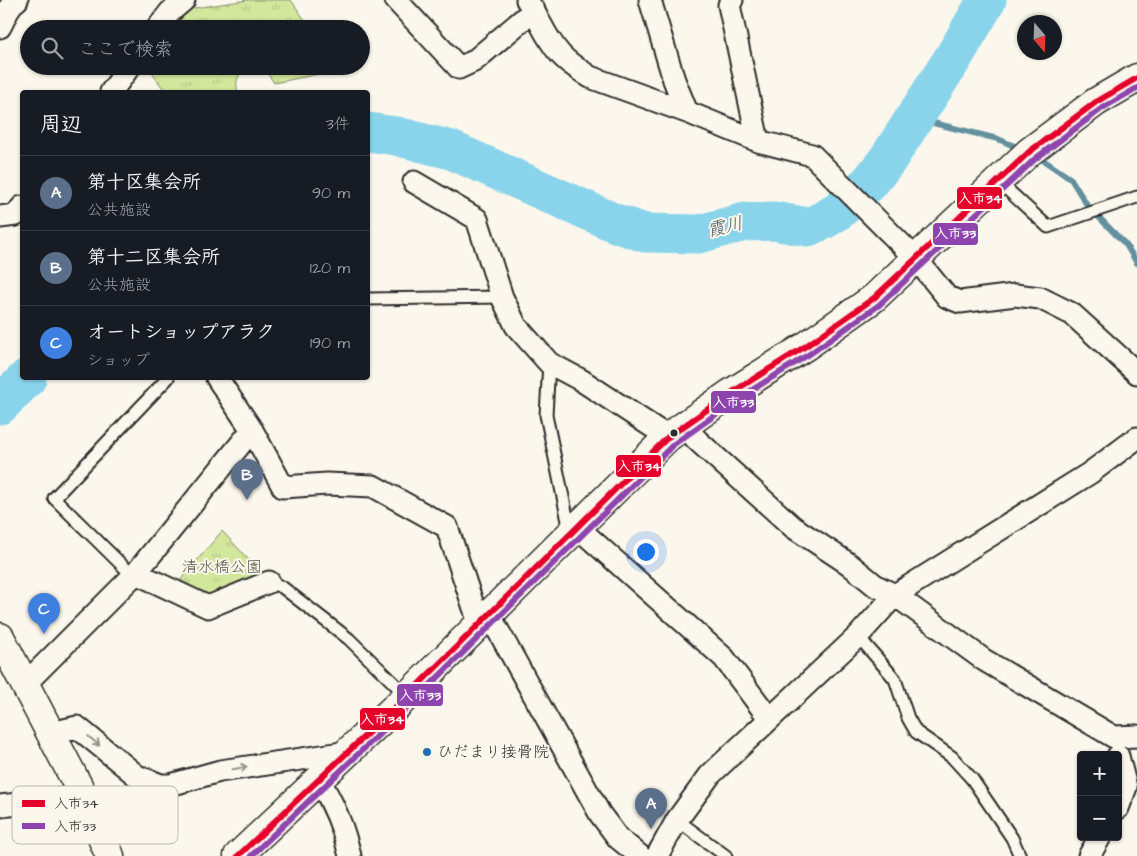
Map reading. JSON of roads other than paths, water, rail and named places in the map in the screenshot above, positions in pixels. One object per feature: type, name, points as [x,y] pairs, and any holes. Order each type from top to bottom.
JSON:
[{"type":"main road","points":[[238,856],[407,696],[573,529],[676,431],[844,321],[874,298],[917,260],[998,181],[1051,135],[1096,102],[1137,78]]},
{"type":"main road","points":[[4,653],[25,684],[78,786]]},
{"type":"main road","points":[[105,844],[110,856]]},
{"type":"street","points":[[0,27],[11,5],[17,0]]},
{"type":"street","points":[[164,20],[184,0]]},
{"type":"street","points":[[396,0],[459,68],[474,61],[530,5],[552,44],[562,56],[590,77],[687,112],[758,141],[812,156],[831,172],[917,260],[947,297],[960,302],[1015,295],[1040,298],[1072,314],[1137,373]]},
{"type":"street","points":[[650,0],[674,80],[687,112]]},
{"type":"street","points":[[732,0],[729,5],[758,141]]},
{"type":"street","points":[[112,90],[123,75]]},
{"type":"street","points":[[414,182],[477,219],[502,297],[516,326],[549,363],[698,442],[793,527],[849,564],[876,586],[895,595],[984,660],[1117,749],[1126,787],[1122,798]]},
{"type":"street","points":[[0,217],[16,215],[20,209]]},
{"type":"street","points":[[218,380],[252,430],[283,487],[327,484],[373,486],[447,528],[484,618],[600,814],[618,838],[640,856]]},
{"type":"street","points":[[25,684],[134,574],[252,430]]},
{"type":"street","points":[[657,856],[677,820],[710,775],[858,636],[895,595],[1090,473],[1137,438]]},
{"type":"street","points":[[573,529],[724,658],[769,718]]},
{"type":"street","points":[[134,574],[208,607],[269,582]]},
{"type":"street","points":[[51,733],[77,727],[136,776],[160,785],[170,785],[220,771],[349,752]]},
{"type":"street","points":[[1117,749],[1137,736]]},
{"type":"street","points":[[319,780],[333,803],[345,834],[350,856]]},
{"type":"street","points":[[1089,856],[1098,841]]},
{"type":"lane","points":[[998,181],[1048,227],[1137,197]]},
{"type":"lane","points":[[370,299],[502,297]]},
{"type":"lane","points":[[549,363],[546,415],[573,529]]},
{"type":"lane","points":[[134,574],[54,498],[166,380]]},
{"type":"lane","points":[[269,582],[282,587],[349,639],[407,696]]},
{"type":"lane","points":[[858,636],[895,679],[908,718],[916,732],[952,757],[972,779],[1007,830],[1020,856]]},
{"type":"lane","points":[[677,820],[726,856]]},
{"type":"waterway","name":"霞川","points":[[370,132],[396,136],[451,150],[615,223],[645,233],[699,234],[745,222],[774,221],[808,227],[837,212],[869,183],[888,159],[955,55],[987,0]]},
{"type":"waterway","points":[[913,118],[998,139],[1021,149]]},
{"type":"waterway","points":[[1037,156],[1071,179],[1087,205],[1126,245],[1137,263]]},
{"type":"waterway","name":"霞川","points":[[0,405],[25,380]]},
{"type":"place","name":"第十二区集会所","points":[[247,500]]},
{"type":"place","name":"オートショップアラク","points":[[44,634]]},
{"type":"place","name":"ひだまり接骨院","points":[[427,752]]},
{"type":"place","name":"第十区集会所","points":[[651,829]]},
{"type":"park label","name":"清水橋公園","points":[[222,567]]}]
